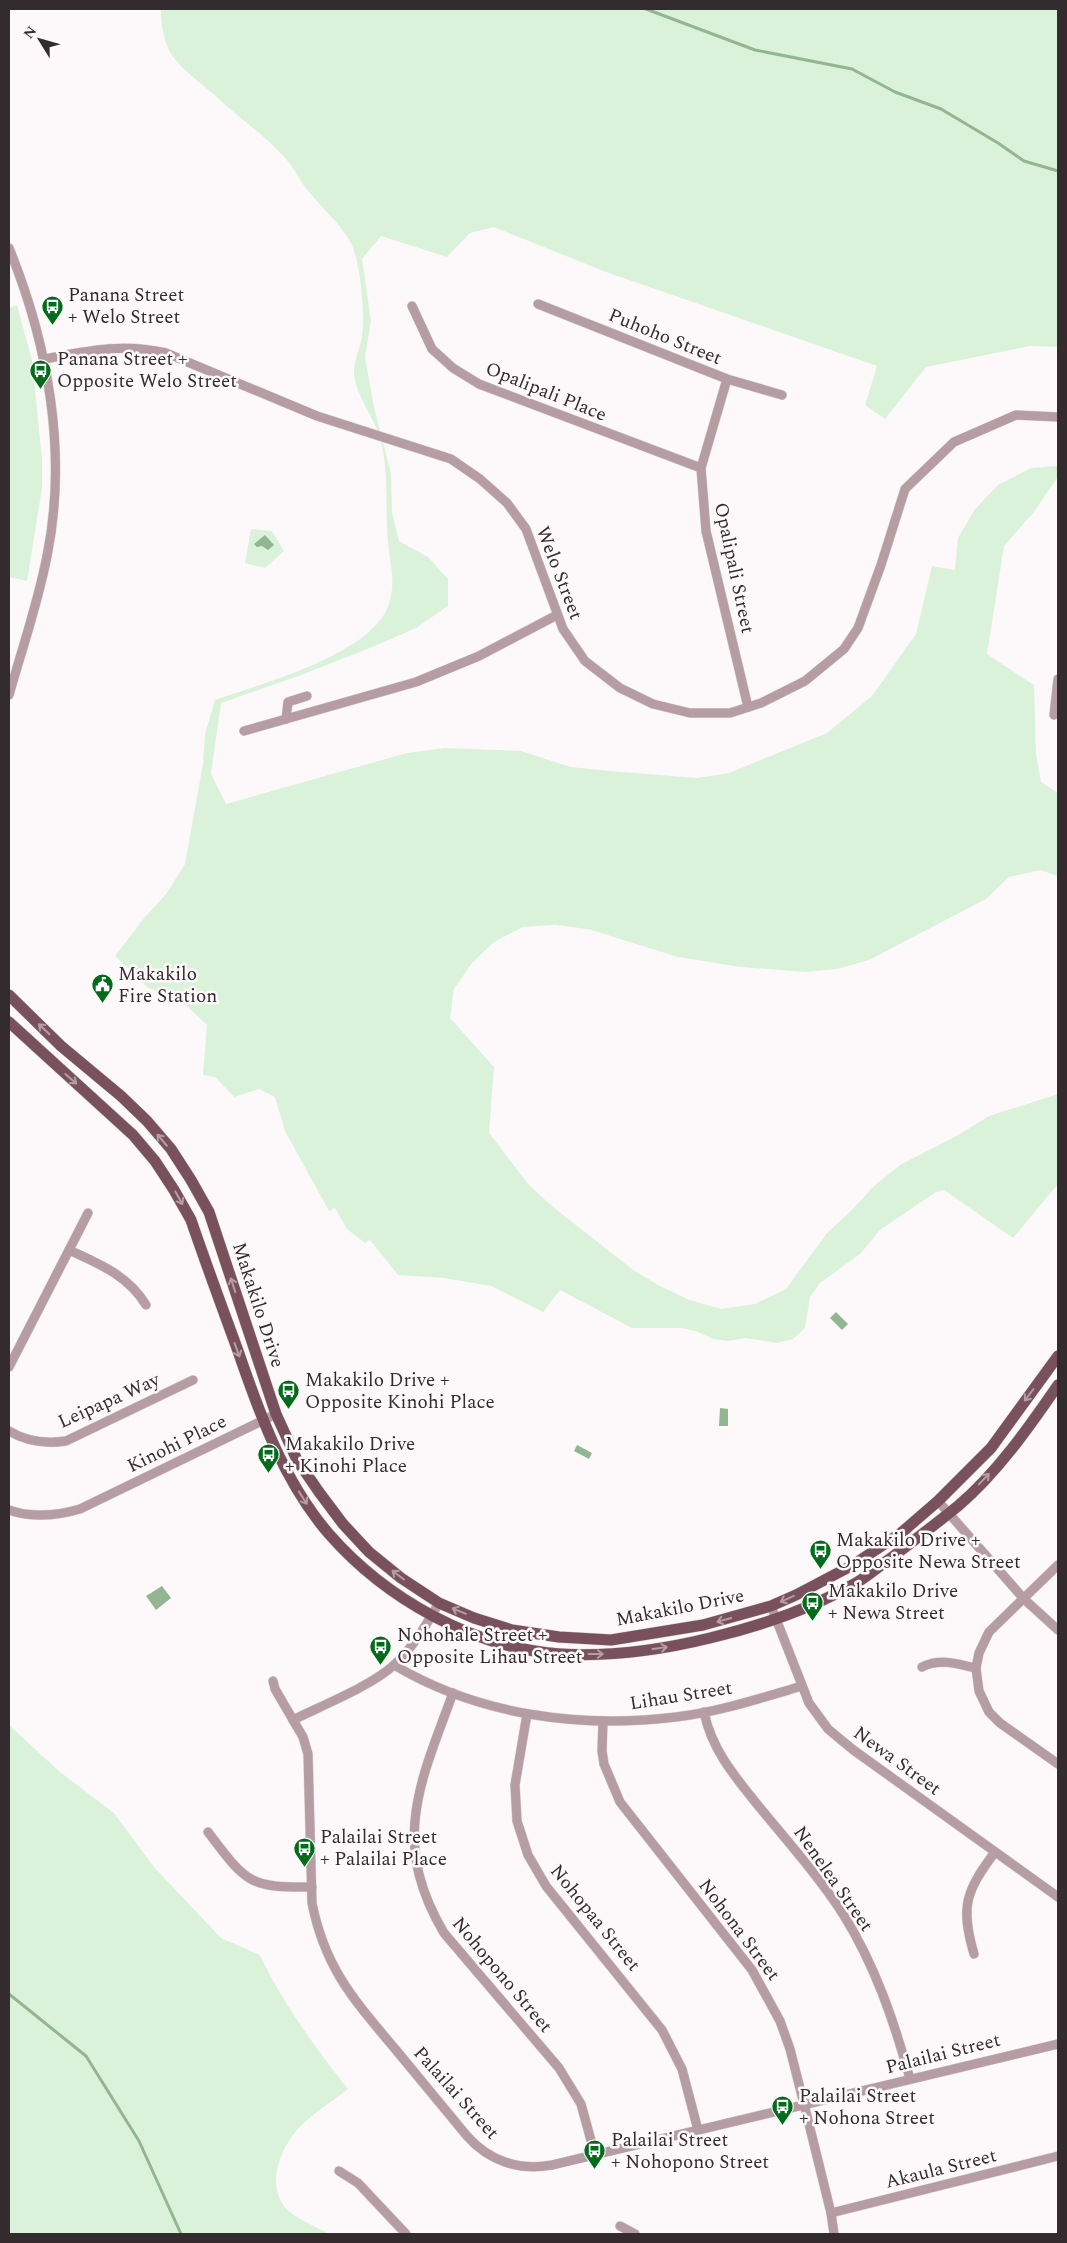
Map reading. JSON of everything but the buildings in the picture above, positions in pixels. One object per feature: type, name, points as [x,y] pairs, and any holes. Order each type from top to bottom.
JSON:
[{"type":"main road","name":"Makakilo Drive","points":[[9,995],[61,1046],[121,1096],[147,1121],[170,1149],[191,1180],[209,1212],[276,1414],[296,1460],[343,1524],[369,1552],[402,1578],[439,1603],[474,1618],[512,1630],[559,1637],[611,1640],[703,1625],[771,1606],[827,1580],[853,1565],[901,1533],[938,1501],[991,1448],[1058,1356]]},
{"type":"main road","name":"Makakilo Drive","points":[[9,1022],[48,1060],[107,1110],[132,1135],[155,1161],[174,1190],[191,1220],[262,1420],[283,1464],[304,1500],[329,1534],[389,1590],[467,1633],[558,1654],[638,1652],[683,1645],[753,1628],[801,1610],[857,1582],[958,1506],[1002,1460],[1058,1385]]},
{"type":"main road","points":[[48,1060],[61,1046]]},
{"type":"street","points":[[9,248],[26,290],[44,359],[52,406],[56,464],[51,524],[43,573],[9,695]]},
{"type":"street","name":"Puhoho Street","points":[[538,304],[727,379],[782,394]]},
{"type":"street","name":"Opalipali Place","points":[[412,306],[432,349],[453,368],[479,384],[701,468]]},
{"type":"street","name":"Welo Street","points":[[44,359],[111,347],[148,349],[166,353],[317,416],[451,459],[480,479],[507,503],[526,529],[563,630],[585,661],[620,688],[653,704],[690,713],[730,713],[748,707],[805,681],[844,649],[858,628],[881,565],[905,489],[954,442],[1016,415],[1058,417]]},
{"type":"street","name":"Opalipali Street","points":[[727,379],[701,468],[706,531],[748,707]]},
{"type":"street","points":[[244,731],[416,682],[479,656],[557,615]]},
{"type":"street","points":[[1054,715],[1058,679]]},
{"type":"street","points":[[286,719],[288,702],[306,696]]},
{"type":"street","points":[[9,1367],[88,1213]]},
{"type":"street","points":[[69,1250],[123,1278],[136,1290],[146,1305]]},
{"type":"street","name":"Leipapa Way","points":[[9,1431],[33,1441],[50,1443],[66,1441],[193,1380]]},
{"type":"street","name":"Kinohi Place","points":[[9,1510],[28,1515],[67,1513],[92,1504],[276,1414]]},
{"type":"street","points":[[938,1501],[1024,1599],[1058,1630]]},
{"type":"street","points":[[1058,1565],[989,1632],[979,1653],[976,1668],[977,1684],[982,1698],[994,1718],[1058,1764]]},
{"type":"street","points":[[294,1720],[376,1678],[394,1665],[418,1638],[439,1603]]},
{"type":"street","name":"Newa Street","points":[[771,1606],[809,1703],[818,1717],[840,1740],[1058,1897]]},
{"type":"street","points":[[922,1667],[940,1662],[976,1668]]},
{"type":"street","name":"Lihau Street","points":[[394,1665],[415,1677],[453,1693],[527,1714],[570,1720],[624,1722],[669,1718],[704,1712],[802,1686]]},
{"type":"street","name":"Palailai Street","points":[[273,1681],[275,1689],[303,1737],[309,1762],[312,1887],[316,1923],[330,1961],[350,1995],[473,2143],[496,2159],[524,2167],[543,2167],[1058,2044]]},
{"type":"street","name":"Nohopono Street","points":[[453,1693],[422,1775],[417,1795],[413,1836],[419,1877],[433,1916],[444,1933],[559,2068],[575,2092],[585,2116],[595,2155]]},
{"type":"street","name":"Nenelea Street","points":[[704,1712],[710,1736],[727,1767],[816,1876],[842,1914],[865,1953],[884,1995],[910,2079]]},
{"type":"street","name":"Nohopaa Street","points":[[527,1714],[514,1784],[517,1821],[528,1855],[546,1886],[662,2030],[682,2069],[698,2130]]},
{"type":"street","name":"Nohona Street","points":[[603,1721],[602,1751],[604,1764],[620,1802],[752,1970],[780,2022],[790,2049],[831,2214],[834,2234]]},
{"type":"street","points":[[208,1832],[233,1865],[249,1878],[276,1888],[312,1887]]},
{"type":"street","points":[[974,1954],[966,1924],[966,1906],[975,1881],[995,1852]]},
{"type":"street","name":"Akaula Street","points":[[831,2214],[1058,2156]]},
{"type":"street","points":[[339,2171],[358,2183],[406,2234]]},
{"type":"street","points":[[620,2226],[634,2234]]},
{"type":"shaded area","points":[[161,9],[1058,9],[1058,347],[1030,346],[926,367],[885,419],[865,405],[877,366],[606,272],[494,227],[470,233],[447,257],[381,236],[362,259],[371,321],[365,357],[374,407],[391,474],[392,513],[399,541],[428,557],[448,579],[448,606],[416,628],[375,646],[304,674],[221,703],[211,774],[226,804],[407,753],[445,748],[521,751],[571,767],[609,771],[697,778],[729,773],[827,733],[872,696],[916,634],[932,566],[955,570],[958,538],[975,509],[998,485],[1031,468],[1058,466],[1058,477],[1033,513],[1004,546],[987,654],[1034,685],[1036,754],[1041,782],[1058,793],[1058,876],[1040,870],[1009,877],[986,899],[869,960],[837,969],[806,972],[741,967],[678,957],[588,929],[555,925],[523,927],[494,942],[472,963],[454,989],[450,1018],[494,1067],[489,1133],[529,1185],[553,1207],[632,1269],[660,1286],[690,1300],[721,1309],[755,1304],[786,1289],[827,1233],[874,1186],[900,1165],[960,1134],[989,1116],[1058,1094],[1058,1184],[1013,1238],[944,1190],[936,1192],[880,1230],[860,1254],[820,1283],[810,1297],[805,1328],[793,1339],[777,1343],[745,1338],[728,1341],[713,1339],[698,1332],[682,1328],[632,1328],[560,1290],[543,1312],[491,1286],[444,1278],[398,1275],[370,1240],[365,1243],[347,1229],[335,1208],[329,1211],[285,1131],[275,1097],[259,1089],[234,1097],[215,1077],[203,1075],[207,1025],[178,998],[148,988],[115,956],[145,917],[166,894],[185,864],[203,764],[205,734],[215,700],[286,676],[339,652],[361,638],[379,622],[389,604],[392,588],[387,530],[386,479],[381,441],[357,388],[355,379],[354,367],[361,341],[363,305],[360,276],[354,250],[346,234],[307,190],[283,155],[187,72],[175,59],[164,37]]},
{"type":"shaded area","points":[[17,305],[32,360],[42,459],[42,488],[27,581],[9,577],[9,308]]},
{"type":"shaded area","points":[[251,529],[272,531],[284,551],[265,568],[245,563]]},
{"type":"shaded area","points":[[265,535],[274,545],[268,550],[262,546],[257,547],[254,544]]},
{"type":"shaded area","points":[[836,1312],[848,1324],[842,1330],[830,1318]]},
{"type":"shaded area","points":[[720,1408],[728,1409],[728,1426],[719,1426]]},
{"type":"shaded area","points":[[577,1445],[592,1453],[589,1459],[574,1451]]},
{"type":"shaded area","points":[[162,1586],[171,1598],[156,1610],[146,1596]]},
{"type":"shaded area","points":[[9,1725],[60,1772],[114,1813],[154,1867],[221,1938],[260,1955],[300,2025],[348,2089],[315,2113],[297,2130],[285,2147],[276,2177],[276,2187],[284,2206],[299,2218],[329,2234],[9,2234]]},
{"type":"waterway","points":[[646,9],[755,50],[852,69],[895,92],[941,109],[1024,161],[1058,171]]},
{"type":"waterway","points":[[9,1994],[86,2056],[139,2141],[181,2234]]},
{"type":"place","name":"Panana Street + Welo Street","points":[[52,325]]},
{"type":"place","name":"Panana Street + Opposite Welo Street","points":[[41,389]]},
{"type":"place","name":"Makakilo Fire Station","points":[[102,1004]]},
{"type":"place","name":"Makakilo Drive + Opposite Kinohi Place","points":[[289,1410]]},
{"type":"place","name":"Makakilo Drive + Kinohi Place","points":[[269,1474]]},
{"type":"place","name":"Makakilo Drive + Opposite Newa Street","points":[[820,1570]]},
{"type":"place","name":"Makakilo Drive + Newa Street","points":[[812,1621]]},
{"type":"place","name":"Nohohale Street + Opposite Lihau Street","points":[[381,1665]]},
{"type":"place","name":"Palailai Street + Palailai Place","points":[[304,1867]]},
{"type":"place","name":"Palailai Street + Nohona Street","points":[[783,2126]]},
{"type":"place","name":"Palailai Street + Nohopono Street","points":[[595,2170]]}]
